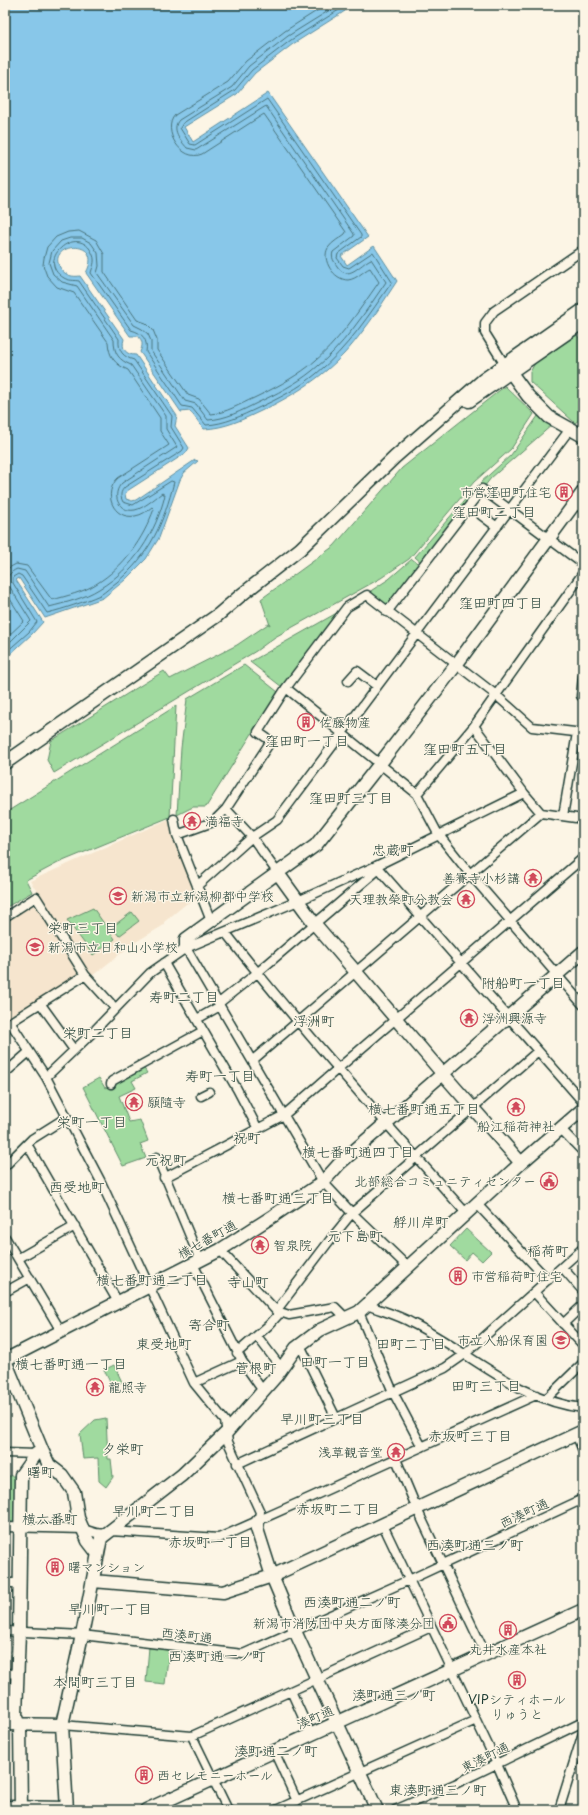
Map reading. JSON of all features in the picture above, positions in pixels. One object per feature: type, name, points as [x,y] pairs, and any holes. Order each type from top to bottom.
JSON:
[{"type":"street","points":[[583,250],[494,311],[485,323],[485,334],[528,396],[549,417],[583,436]]},
{"type":"street","points":[[508,369],[583,310]]},
{"type":"street","points":[[5,763],[218,615],[300,549],[424,430],[483,380],[508,369],[583,322]]},
{"type":"street","points":[[197,886],[252,837],[277,820],[570,429]]},
{"type":"street","points":[[388,612],[482,489],[509,511],[549,538],[583,564]]},
{"type":"street","points":[[408,1266],[352,1213],[323,1182],[253,1060],[186,948],[186,939],[316,845],[456,665],[549,538],[579,506],[583,492]]},
{"type":"street","points":[[481,515],[497,527]]},
{"type":"street","points":[[418,794],[474,726],[583,574]]},
{"type":"street","points":[[177,835],[213,822],[226,809],[271,741],[258,732],[286,688],[347,607],[367,596],[496,695],[532,727],[580,733],[563,816]]},
{"type":"street","points":[[348,681],[357,671],[377,686]]},
{"type":"street","points":[[581,696],[583,676]]},
{"type":"street","points":[[286,688],[418,794],[438,834],[470,874],[583,1005]]},
{"type":"street","points":[[474,726],[524,793],[541,813],[583,819]]},
{"type":"street","points":[[46,1077],[91,1034],[150,973],[186,948],[378,868],[438,834],[524,793]]},
{"type":"street","points":[[226,809],[252,837],[314,923],[397,1019],[442,1074],[521,1163]]},
{"type":"street","points":[[253,1060],[541,813]]},
{"type":"street","points":[[174,819],[177,835],[211,921]]},
{"type":"street","points":[[164,1178],[284,1115],[583,858]]},
{"type":"street","points":[[378,868],[421,915],[583,1102]]},
{"type":"street","points":[[197,1019],[220,1004],[378,868]]},
{"type":"street","points":[[5,917],[36,897],[84,975],[115,1008]]},
{"type":"street","points":[[226,932],[257,973],[466,1213]]},
{"type":"street","name":"横七番町通","points":[[5,1360],[220,1250],[323,1182],[340,1163],[386,1122],[583,952]]},
{"type":"street","points":[[164,963],[258,1129]]},
{"type":"street","points":[[84,975],[7,1024],[46,1077],[100,1180],[194,1383],[225,1421],[228,1442],[260,1512],[257,1529],[272,1576],[295,1631],[361,1772],[377,1810]]},
{"type":"street","points":[[40,1003],[74,1050]]},
{"type":"street","points":[[111,1084],[112,1081],[203,1031]]},
{"type":"street","points":[[237,1353],[257,1336],[277,1313],[330,1240],[352,1213],[538,1051]]},
{"type":"street","points":[[5,1073],[29,1052]]},
{"type":"street","points":[[201,1096],[209,1092]]},
{"type":"street","points":[[5,1805],[21,1808],[67,1808],[62,1725],[82,1635],[101,1538],[182,1475],[226,1432],[263,1391],[282,1369],[296,1348],[320,1330],[363,1309],[521,1163],[583,1109]]},
{"type":"street","points":[[5,1166],[32,1139],[67,1117]]},
{"type":"street","points":[[560,1129],[583,1152]]},
{"type":"street","points":[[27,1144],[118,1302]]},
{"type":"street","points":[[156,1157],[196,1262],[237,1353],[263,1391]]},
{"type":"street","points":[[476,1204],[548,1280]]},
{"type":"street","points":[[19,1258],[75,1226]]},
{"type":"street","points":[[5,1237],[19,1258],[61,1331]]},
{"type":"street","points":[[237,1464],[445,1368],[465,1354],[583,1248]]},
{"type":"street","points":[[220,1250],[277,1313],[289,1315],[335,1308],[346,1318]]},
{"type":"street","points":[[562,1267],[583,1291]]},
{"type":"street","points":[[5,1292],[30,1278]]},
{"type":"street","points":[[534,1292],[583,1345]]},
{"type":"street","points":[[563,1324],[583,1305]]},
{"type":"street","points":[[363,1309],[412,1322],[465,1354],[496,1375],[546,1399],[566,1406],[583,1408]]},
{"type":"street","points":[[363,1309],[393,1392],[422,1447]]},
{"type":"street","points":[[257,1336],[282,1369]]},
{"type":"street","points":[[300,1345],[336,1418]]},
{"type":"street","points":[[5,1360],[39,1452],[49,1465],[62,1476],[74,1492],[78,1518],[88,1541],[98,1554]]},
{"type":"street","points":[[194,1383],[242,1361]]},
{"type":"street","points":[[546,1399],[583,1363]]},
{"type":"street","points":[[5,1527],[83,1529],[96,1533],[109,1532],[219,1538],[536,1395]]},
{"type":"street","points":[[93,1581],[223,1592],[272,1576],[418,1509],[579,1432],[583,1451]]},
{"type":"street","points":[[5,1453],[39,1452]]},
{"type":"street","points":[[21,1808],[20,1725],[16,1715],[19,1632],[21,1475],[39,1452]]},
{"type":"street","points":[[396,1459],[486,1655]]},
{"type":"street","name":"西湊町通","points":[[5,1631],[82,1635],[243,1654],[409,1580],[583,1499]]},
{"type":"street","points":[[383,1525],[498,1764],[517,1810]]},
{"type":"street","points":[[5,1583],[20,1583]]},
{"type":"street","name":"湊町通","points":[[146,1810],[583,1610]]},
{"type":"street","points":[[5,1724],[62,1725],[192,1736],[432,1627]]},
{"type":"street","points":[[5,1673],[17,1674]]},
{"type":"street","points":[[291,1691],[311,1735]]},
{"type":"street","points":[[276,1810],[476,1720]]},
{"type":"street","name":"東湊町通","points":[[395,1810],[498,1764],[583,1722]]},
{"type":"street","points":[[559,1810],[583,1733]]},
{"type":"street","points":[[192,1736],[228,1810]]},
{"type":"street","points":[[274,1751],[297,1801]]},
{"type":"shaded area","name":"新潟市立新潟柳都中学校","points":[[169,819],[178,850],[197,892],[195,893],[198,899],[186,904],[164,922],[164,925],[134,943],[92,976],[30,881]]},
{"type":"shaded area","name":"新潟市立日和山小学校","points":[[35,901],[81,973],[5,1023],[5,920]]},
{"type":"green space","points":[[577,335],[583,344],[583,417],[575,423],[530,382],[530,372],[535,363]]},
{"type":"green space","points":[[505,386],[534,414],[511,449],[474,482],[409,559],[381,578],[275,637],[256,651],[54,773],[47,760],[51,741],[164,671],[170,679],[237,645],[268,624],[270,625],[261,599],[334,546],[402,468]]},
{"type":"green space","points":[[538,416],[552,425],[491,478],[484,487],[480,483],[511,455]]},
{"type":"green space","points":[[476,487],[480,490],[423,564],[415,557]]},
{"type":"green space","points":[[412,559],[421,566],[387,608],[366,594],[389,579]]},
{"type":"green space","points":[[342,610],[282,687],[250,662]]},
{"type":"green space","points":[[244,665],[278,692],[206,807],[193,807],[177,815],[181,748],[187,699]]},
{"type":"green space","points":[[176,706],[170,817],[58,863],[26,880],[32,892],[5,908],[5,813]]},
{"type":"green space","points":[[93,908],[115,939],[93,955],[67,920]]},
{"type":"green space","points":[[132,912],[139,921],[119,936],[112,927]]},
{"type":"green space","points":[[143,1067],[147,1073],[132,1081],[136,1088],[119,1096],[129,1122],[140,1120],[148,1141],[140,1144],[146,1158],[123,1166],[83,1087],[99,1078],[105,1088]]},
{"type":"green space","points":[[466,1229],[491,1252],[482,1261],[472,1252],[465,1260],[450,1246]]},
{"type":"green space","points":[[114,1365],[122,1382],[112,1386],[104,1370]]},
{"type":"green space","points":[[106,1418],[108,1459],[111,1459],[113,1477],[106,1487],[99,1481],[98,1458],[83,1459],[80,1434],[95,1420]]},
{"type":"green space","points":[[5,1476],[19,1476],[18,1524],[5,1523]]},
{"type":"green space","points":[[149,1647],[169,1650],[165,1684],[146,1682]]},
{"type":"water","points":[[5,5],[350,5],[345,11],[293,44],[255,73],[237,94],[184,127],[193,142],[268,93],[368,237],[341,256],[347,265],[374,246],[397,281],[369,323],[349,348],[315,380],[275,404],[247,417],[226,425],[204,429],[190,411],[181,412],[140,352],[142,343],[140,338],[138,336],[130,336],[86,273],[90,261],[88,253],[82,249],[74,247],[66,249],[60,253],[58,260],[61,269],[70,276],[80,276],[124,339],[123,346],[125,351],[129,354],[136,355],[177,416],[175,426],[189,448],[186,453],[127,491],[125,494],[126,499],[132,501],[136,500],[195,460],[198,461],[184,473],[180,480],[159,538],[146,559],[125,580],[103,598],[45,618],[19,578],[16,580],[43,622],[5,659]]},
{"type":"place","name":"市営窪田町住宅","points":[[564,492]]},
{"type":"place","name":"佐藤物産","points":[[306,722]]},
{"type":"place","name":"満福寺","points":[[192,821]]},
{"type":"place","name":"善賽寺小杉講","points":[[533,878]]},
{"type":"place","name":"新潟市立新潟柳都中学校","points":[[118,896]]},
{"type":"place","name":"天理教榮町分教会","points":[[466,899]]},
{"type":"place","name":"新潟市立日和山小学校","points":[[35,947]]},
{"type":"place","name":"浮洲興源寺","points":[[469,1018]]},
{"type":"place","name":"願隨寺","points":[[134,1102]]},
{"type":"place","name":"船江稲荷神社","points":[[516,1107]]},
{"type":"place","name":"北部総合コミュニティセンター","points":[[549,1181]]},
{"type":"place","name":"智泉院","points":[[260,1245]]},
{"type":"place","name":"市営稲荷町住宅","points":[[458,1276]]},
{"type":"place","name":"市立入船保育園","points":[[561,1340]]},
{"type":"place","name":"龍照寺","points":[[95,1387]]},
{"type":"place","name":"浅草観音堂","points":[[396,1452]]},
{"type":"place","name":"曙マンション","points":[[55,1567]]},
{"type":"place","name":"新潟市消防団中央方面隊湊分団","points":[[448,1623]]},
{"type":"place","name":"丸井水産本社","points":[[508,1630]]},
{"type":"place","name":"VIPシティホール りゅうと","points":[[517,1680]]},
{"type":"place","name":"西セレモニーホール","points":[[144,1775]]},
{"type":"district","name":"窪田町二丁目","points":[[494,512]]},
{"type":"district","name":"窪田町四丁目","points":[[501,603]]},
{"type":"district","name":"窪田町一丁目","points":[[307,741]]},
{"type":"district","name":"窪田町五丁目","points":[[465,749]]},
{"type":"district","name":"窪田町三丁目","points":[[351,798]]},
{"type":"district","name":"忠蔵町","points":[[393,850]]},
{"type":"district","name":"栄町三丁目","points":[[83,928]]},
{"type":"district","name":"附船町一丁目","points":[[523,983]]},
{"type":"district","name":"寿町二丁目","points":[[184,997]]},
{"type":"district","name":"浮洲町","points":[[314,1021]]},
{"type":"district","name":"栄町二丁目","points":[[98,1033]]},
{"type":"district","name":"寿町一丁目","points":[[220,1076]]},
{"type":"district","name":"横七番町通五丁目","points":[[424,1109]]},
{"type":"district","name":"栄町一丁目","points":[[92,1122]]},
{"type":"district","name":"祝町","points":[[247,1138]]},
{"type":"district","name":"横七番町通四丁目","points":[[358,1152]]},
{"type":"district","name":"元祝町","points":[[166,1160]]},
{"type":"district","name":"西受地町","points":[[77,1187]]},
{"type":"district","name":"横七番町通三丁目","points":[[278,1198]]},
{"type":"district","name":"艀川岸町","points":[[421,1222]]},
{"type":"district","name":"元下島町","points":[[355,1236]]},
{"type":"district","name":"稲荷町","points":[[548,1251]]},
{"type":"district","name":"横七番町通二丁目","points":[[152,1280]]},
{"type":"district","name":"寺山町","points":[[248,1282]]},
{"type":"district","name":"寄合町","points":[[209,1325]]},
{"type":"district","name":"東受地町","points":[[164,1344]]},
{"type":"district","name":"田町二丁目","points":[[411,1344]]},
{"type":"district","name":"田町一丁目","points":[[335,1362]]},
{"type":"district","name":"横七番町通一丁目","points":[[71,1364]]},
{"type":"district","name":"菅根町","points":[[256,1368]]},
{"type":"district","name":"田町三丁目","points":[[486,1386]]},
{"type":"district","name":"早川町三丁目","points":[[322,1419]]},
{"type":"district","name":"赤坂町三丁目","points":[[470,1436]]},
{"type":"district","name":"夕栄町","points":[[123,1449]]},
{"type":"district","name":"曙町","points":[[41,1472]]},
{"type":"district","name":"赤坂町二丁目","points":[[338,1509]]},
{"type":"district","name":"早川町二丁目","points":[[154,1511]]},
{"type":"district","name":"横六番町","points":[[50,1519]]},
{"type":"district","name":"赤坂町一丁目","points":[[210,1542]]},
{"type":"district","name":"西湊町通三ノ町","points":[[475,1545]]},
{"type":"district","name":"西湊町通二ノ町","points":[[352,1602]]},
{"type":"district","name":"早川町一丁目","points":[[110,1609]]},
{"type":"district","name":"西湊町通一ノ町","points":[[217,1656]]},
{"type":"district","name":"本間町三丁目","points":[[95,1682]]},
{"type":"district","name":"湊町通三ノ町","points":[[394,1695]]},
{"type":"district","name":"湊町通二ノ町","points":[[276,1751]]},
{"type":"district","name":"東湊町通三ノ町","points":[[438,1790]]}]
